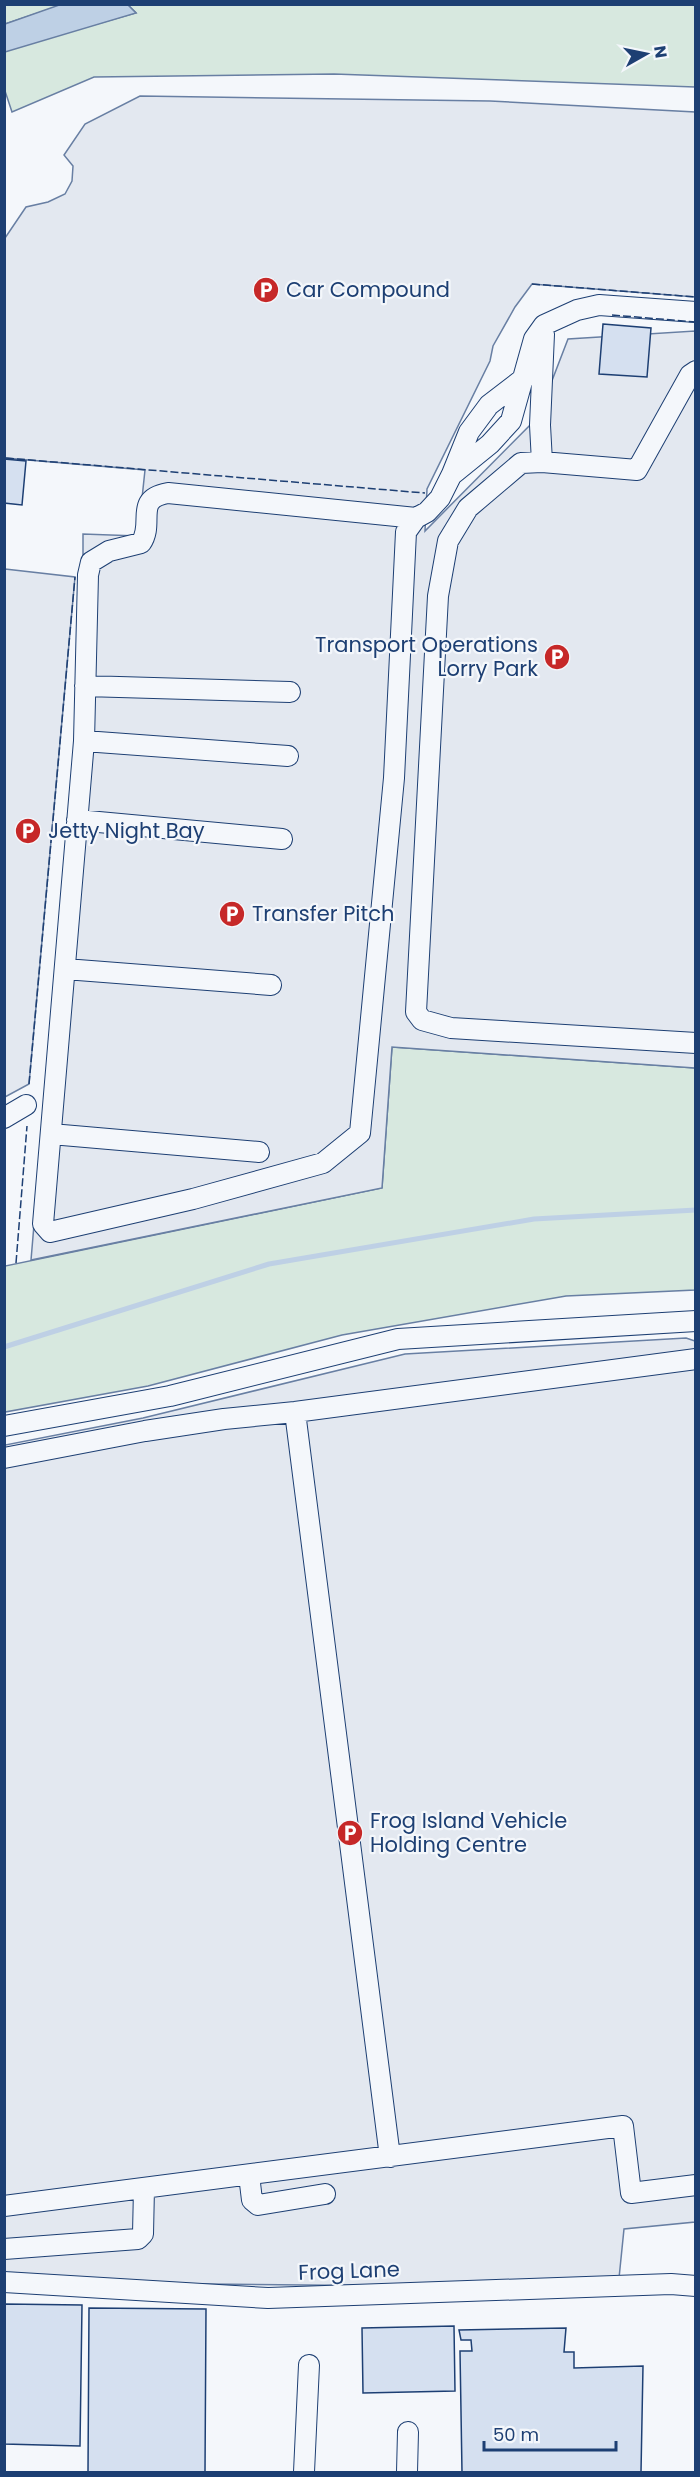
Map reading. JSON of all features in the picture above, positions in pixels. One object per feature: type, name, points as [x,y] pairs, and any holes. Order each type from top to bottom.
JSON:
[{"type":"lane","points":[[453,474],[490,444],[511,421],[534,339],[544,326],[577,310],[599,305],[696,312]]},
{"type":"lane","points":[[542,462],[540,414],[544,326]]},
{"type":"lane","points":[[696,371],[690,375],[637,470],[542,462],[521,463],[468,508],[448,540],[438,596],[416,1012],[422,1020],[451,1028],[696,1043]]},
{"type":"lane","points":[[416,518],[168,493],[150,500],[147,505],[146,536],[141,543],[108,551],[91,562],[88,575],[84,741],[43,1224],[50,1232],[193,1199],[323,1163],[360,1133],[394,778],[406,532],[416,518],[428,512],[440,498],[453,474],[469,432],[489,405],[524,378]]},
{"type":"lane","points":[[86,686],[290,692]]},
{"type":"lane","points":[[84,741],[288,756]]},
{"type":"lane","points":[[78,820],[282,839]]},
{"type":"lane","points":[[64,969],[271,985]]},
{"type":"lane","points":[[4,1118],[26,1106]]},
{"type":"lane","points":[[51,1134],[259,1152]]},
{"type":"lane","points":[[4,1426],[170,1396],[398,1339],[696,1321]]},
{"type":"lane","points":[[4,1458],[145,1431],[224,1419],[295,1412],[696,1359]]},
{"type":"lane","points":[[295,1412],[390,2157]]},
{"type":"lane","points":[[4,2206],[623,2126],[631,2193],[696,2185]]},
{"type":"lane","points":[[249,2175],[252,2200],[258,2205],[325,2194]]},
{"type":"lane","points":[[4,2250],[138,2239],[143,2234],[144,2188]]},
{"type":"lane","name":"Frog Lane","points":[[4,2282],[268,2298],[671,2284],[696,2286]]},
{"type":"lane","points":[[304,2472],[309,2365]]},
{"type":"lane","points":[[407,2472],[408,2432]]},
{"type":"shaded area","points":[[5,4],[62,5],[5,24]]},
{"type":"shaded area","points":[[128,5],[695,5],[695,87],[334,74],[94,77],[12,112],[5,91],[5,50],[136,13]]},
{"type":"shaded area","points":[[140,96],[490,101],[695,112],[695,297],[532,284],[515,307],[493,346],[490,361],[427,489],[425,531],[538,417],[568,339],[695,331],[695,1068],[392,1047],[382,1188],[31,1260],[83,647],[83,534],[138,536],[145,470],[5,458],[5,238],[26,207],[48,202],[65,194],[72,181],[73,166],[64,155],[85,124]]},
{"type":"shaded area","name":"Jetty Night Bay","points":[[5,569],[75,577],[29,1084],[5,1097]]},
{"type":"shaded area","points":[[392,1047],[695,1068],[695,1290],[566,1296],[342,1335],[148,1386],[5,1412],[5,1266],[382,1188]]},
{"type":"shaded area","name":"Frog Island Vehicle Holding Centre","points":[[686,1338],[695,1341],[695,2222],[624,2229],[618,2288],[5,2282],[5,1445],[143,1418],[405,1354]]},
{"type":"water","points":[[62,4],[128,5],[136,13],[5,52],[5,24]]},
{"type":"building","points":[[603,324],[651,328],[647,377],[599,374]]},
{"type":"building","points":[[4,459],[26,461],[22,505],[4,503]]},
{"type":"building","points":[[4,2304],[82,2305],[80,2446],[4,2444]]},
{"type":"building","points":[[89,2308],[206,2309],[205,2472],[88,2472]]},
{"type":"building","points":[[454,2326],[455,2391],[363,2393],[362,2328]]},
{"type":"building","points":[[566,2328],[564,2352],[574,2352],[574,2368],[643,2366],[641,2472],[462,2472],[460,2351],[472,2351],[471,2340],[461,2340],[459,2330]]},
{"type":"waterway","points":[[4,1347],[269,1264],[534,1219],[696,1210]]},
{"type":"fence","points":[[532,284],[696,297]]},
{"type":"fence","points":[[612,315],[696,322]]},
{"type":"fence","points":[[6,458],[425,493]]},
{"type":"fence","points":[[29,1084],[75,577]]},
{"type":"fence","points":[[16,1263],[27,1126]]},
{"type":"place","name":"Car Compound","points":[[266,290]]},
{"type":"place","name":"Transport Operations Lorry Park","points":[[557,657]]},
{"type":"place","name":"Jetty Night Bay","points":[[28,831]]},
{"type":"place","name":"Transfer Pitch","points":[[232,914]]},
{"type":"place","name":"Frog Island Vehicle Holding Centre","points":[[350,1833]]}]
